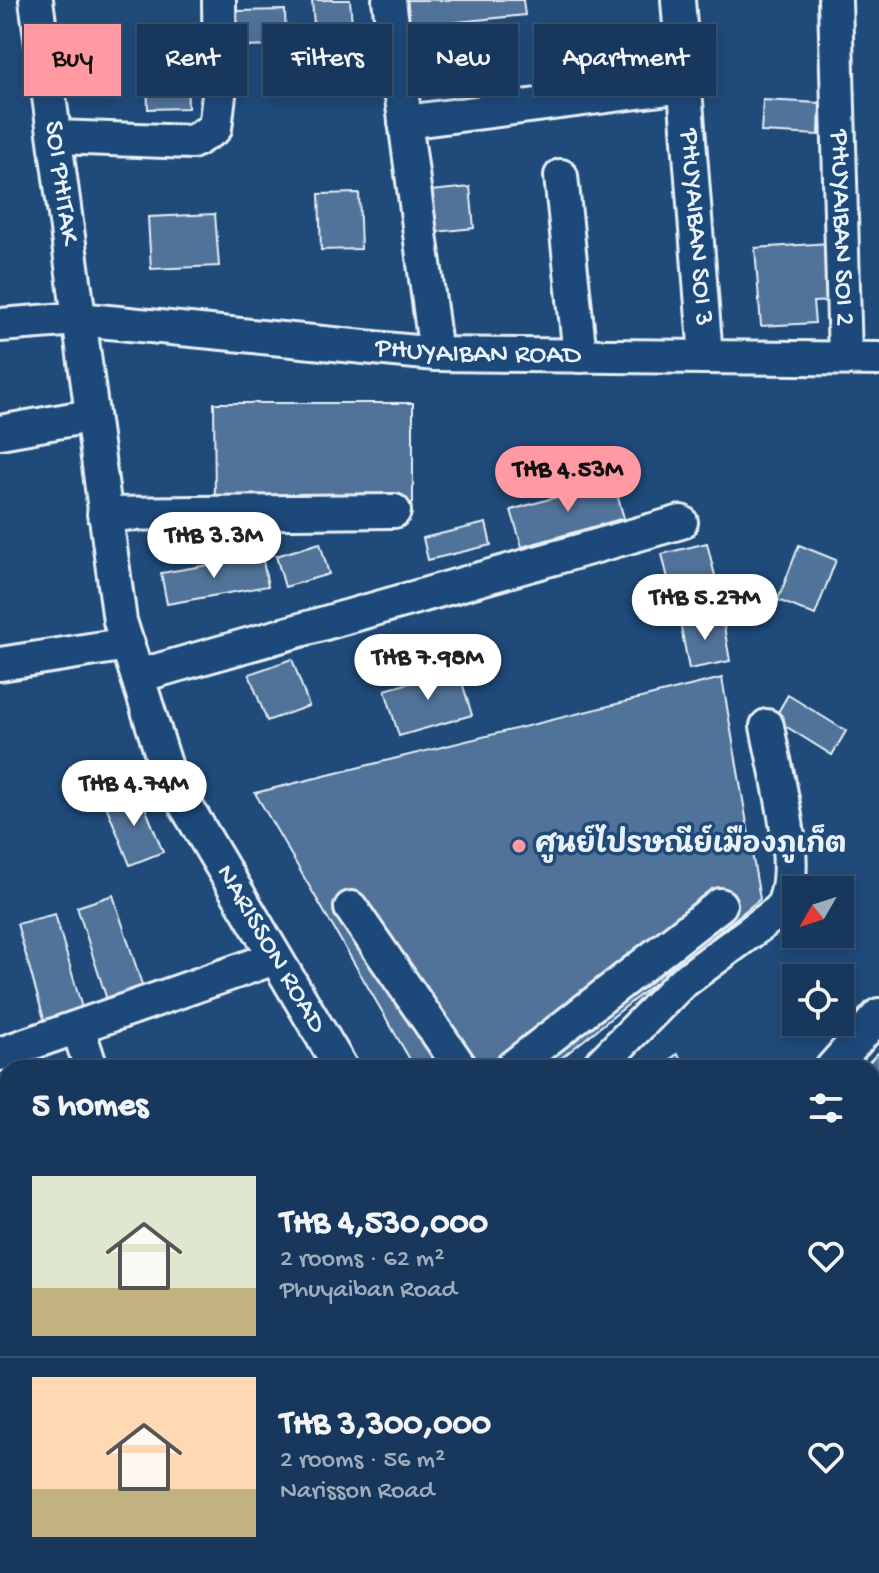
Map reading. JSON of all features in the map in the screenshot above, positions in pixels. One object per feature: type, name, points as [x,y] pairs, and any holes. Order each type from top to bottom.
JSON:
[{"type":"street","name":"SOI PHITAK","points":[[36,0],[78,319]]},
{"type":"street","points":[[56,137],[192,142],[215,128],[220,87],[219,0]]},
{"type":"street","points":[[389,0],[436,354]]},
{"type":"street","name":"PHUYAIBAN SOI 3","points":[[678,0],[680,24]]},
{"type":"street","name":"PHUYAIBAN SOI 2","points":[[835,0],[845,358]]},
{"type":"street","points":[[405,122],[607,96]]},
{"type":"street","name":"PHUYAIBAN SOI 3","points":[[686,96],[706,357]]},
{"type":"street","points":[[561,176],[580,356]]},
{"type":"street","name":"PHUYAIBAN ROAD","points":[[0,325],[78,319],[436,354],[879,359]]},
{"type":"street","name":"NARISSON ROAD","points":[[78,319],[120,621],[169,777],[336,1060]]},
{"type":"street","points":[[0,432],[90,416]]},
{"type":"street","points":[[104,514],[394,511]]},
{"type":"street","points":[[138,676],[681,522]]},
{"type":"street","points":[[0,664],[128,644]]},
{"type":"street","points":[[605,1060],[680,984],[780,910],[787,899],[790,883],[786,827],[767,726]]},
{"type":"street","points":[[521,1060],[720,905]]},
{"type":"street","points":[[351,908],[456,1060]]},
{"type":"street","points":[[0,1054],[275,958]]},
{"type":"street","points":[[839,1060],[879,1015]]},
{"type":"street","points":[[78,1028],[88,1060]]},
{"type":"building","points":[[312,0],[350,0],[352,24],[314,24]]},
{"type":"building","points":[[407,0],[523,0],[525,15],[410,24]]},
{"type":"building","points":[[285,10],[285,24],[263,24],[263,46],[247,47],[247,24],[236,24],[236,11]]},
{"type":"building","points":[[148,96],[188,96],[188,108],[148,109]]},
{"type":"building","points":[[763,100],[820,103],[819,135],[761,132]]},
{"type":"building","points":[[470,187],[474,228],[436,232],[431,191]]},
{"type":"building","points":[[359,193],[361,249],[321,250],[319,194]]},
{"type":"building","points":[[215,214],[219,266],[151,269],[148,217]]},
{"type":"building","points":[[829,243],[833,301],[813,302],[815,323],[761,326],[755,248]]},
{"type":"building","points":[[214,403],[413,403],[413,503],[215,502]]},
{"type":"building","points":[[613,481],[624,518],[522,547],[511,510]]},
{"type":"building","points":[[486,523],[491,545],[428,560],[423,538]]},
{"type":"building","points":[[320,543],[329,574],[285,587],[276,556]]},
{"type":"building","points":[[707,543],[717,584],[672,595],[662,554]]},
{"type":"building","points":[[799,545],[836,560],[815,615],[778,600]]},
{"type":"building","points":[[262,556],[268,586],[167,604],[161,573]]},
{"type":"building","points":[[722,615],[730,661],[689,669],[680,622]]},
{"type":"building","points":[[292,659],[309,706],[267,721],[249,674]]},
{"type":"building","points":[[458,669],[472,715],[399,736],[385,690]]},
{"type":"building","name":"ศูนย์ไปรษณีย์เมืองภูเก็ต","points":[[722,678],[760,899],[559,1060],[410,1060],[255,793]]},
{"type":"building","points":[[788,695],[846,731],[832,755],[774,719]]},
{"type":"building","points":[[138,790],[163,852],[130,865],[105,803]]},
{"type":"building","points":[[113,895],[145,994],[109,1006],[77,907]]},
{"type":"building","points":[[55,914],[84,1015],[46,1026],[17,924]]},
{"type":"place","name":"ศูนย์ไปรษณีย์เมืองภูเก็ต","points":[[519,846]]}]
